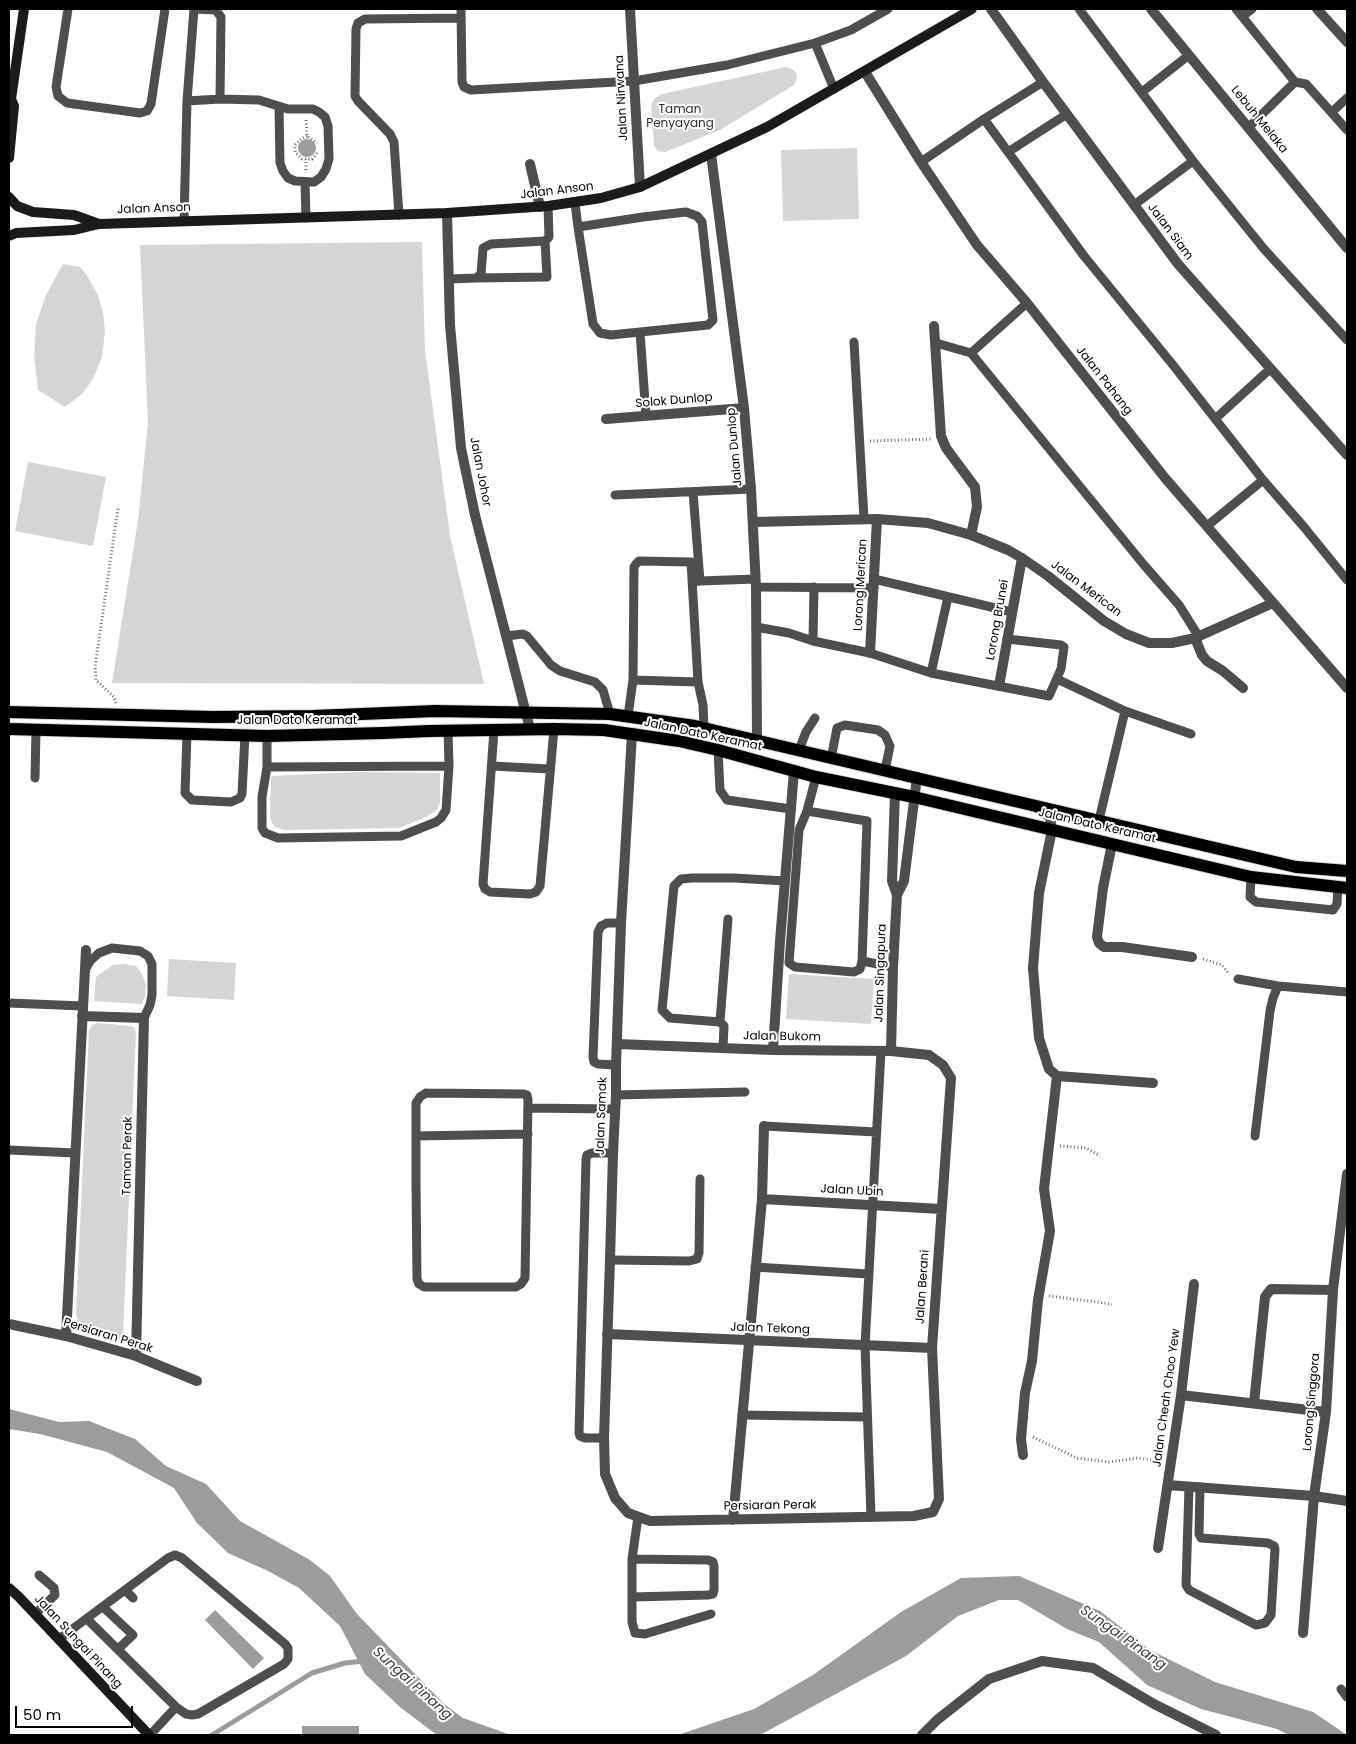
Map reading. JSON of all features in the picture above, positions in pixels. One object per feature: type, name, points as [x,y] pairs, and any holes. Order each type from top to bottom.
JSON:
[{"type":"main road","points":[[9,158],[14,106],[10,101],[24,9]]},
{"type":"main road","name":"Jalan Anson","points":[[99,224],[447,214],[544,207],[602,198],[640,187],[767,127],[865,72],[969,9]]},
{"type":"main road","points":[[9,197],[17,206],[33,212],[74,215],[99,224]]},
{"type":"main road","points":[[9,236],[16,233],[74,230],[99,224]]},
{"type":"main road","name":"Jalan Dato Keramat","points":[[9,712],[213,717],[313,716],[435,711],[610,714],[628,716],[704,728],[1296,867],[1347,871]]},
{"type":"main road","name":"Jalan Dato Keramat","points":[[9,729],[245,736],[448,730],[604,730],[718,750],[816,777],[914,797],[1251,877],[1343,888]]},
{"type":"main road","name":"Jalan Sungai Pinang","points":[[9,1588],[150,1735]]},
{"type":"street","name":"Jalan Nirwana","points":[[630,9],[640,187]]},
{"type":"street","name":"Jalan Siam","points":[[991,9],[1190,279],[1347,455]]},
{"type":"street","name":"Lebuh Melaka","points":[[1151,9],[1347,248]]},
{"type":"street","points":[[1317,9],[1347,42]]},
{"type":"street","name":"Jalan Pahang","points":[[865,72],[921,162],[977,245],[1027,303],[1165,478],[1347,688]]},
{"type":"street","name":"Jalan Dunlop","points":[[711,154],[744,408],[751,489],[756,583],[757,740]]},
{"type":"street","points":[[530,164],[544,207]]},
{"type":"street","name":"Jalan Johor","points":[[447,214],[450,325],[461,448],[475,515],[530,729]]},
{"type":"street","points":[[934,326],[942,439],[946,448],[975,487],[977,507],[971,535]]},
{"type":"street","name":"Solok Dunlop","points":[[606,419],[744,408]]},
{"type":"street","name":"Jalan Merican","points":[[753,522],[877,519],[928,524],[971,535],[1008,550],[1022,558],[1048,576],[1104,621],[1126,634],[1149,643],[1172,643],[1197,638],[1273,603]]},
{"type":"street","name":"Lorong Merican","points":[[870,653],[877,519]]},
{"type":"street","name":"Lorong Brunei","points":[[999,686],[1022,558]]},
{"type":"street","points":[[1197,638],[1202,655],[1207,661],[1223,671],[1242,688]]},
{"type":"street","name":"Jalan Samak","points":[[615,1498],[605,1474],[604,1438],[616,1065],[632,734]]},
{"type":"street","points":[[773,1050],[794,771]]},
{"type":"street","name":"Jalan Singapura","points":[[897,895],[904,881],[917,778]]},
{"type":"street","name":"Jalan Singapura","points":[[886,1051],[897,895],[892,881],[895,793]]},
{"type":"street","points":[[1035,806],[1050,817],[1052,830],[1039,893],[1033,968],[1039,1038],[1048,1069],[1056,1076],[1154,1083]]},
{"type":"street","points":[[1112,844],[1103,888],[1097,937],[1099,943],[1104,947],[1122,947],[1192,957]]},
{"type":"street","points":[[66,1336],[86,950]]},
{"type":"street","points":[[82,1011],[144,1018]]},
{"type":"street","name":"Taman Perak","points":[[136,1356],[144,1018]]},
{"type":"street","name":"Jalan Bukom","points":[[617,1044],[773,1050],[886,1051],[929,1055],[943,1065]]},
{"type":"street","name":"Jalan Berani","points":[[933,1512],[939,1498],[932,1348],[951,1078],[943,1065]]},
{"type":"street","points":[[1023,1455],[1021,1440],[1025,1393],[1032,1361],[1039,1295],[1050,1230],[1044,1189],[1056,1076]]},
{"type":"street","points":[[733,1520],[762,1199],[764,1126]]},
{"type":"street","name":"Lorong Singgora","points":[[1303,1633],[1314,1496],[1326,1412],[1333,1290],[1345,1214],[1347,1174]]},
{"type":"street","name":"Jalan Ubin","points":[[762,1199],[941,1209]]},
{"type":"street","name":"Jalan Cheah Choo Yew","points":[[1194,1284],[1168,1484],[1314,1496],[1347,1501]]},
{"type":"street","points":[[1254,1403],[1265,1297],[1271,1289],[1333,1290]]},
{"type":"street","name":"Persiaran Perak","points":[[9,1324],[66,1336],[136,1356],[197,1381]]},
{"type":"street","name":"Jalan Tekong","points":[[607,1334],[932,1348]]},
{"type":"street","points":[[1181,1395],[1326,1412]]},
{"type":"street","points":[[1158,1548],[1168,1484]]},
{"type":"street","name":"Persiaran Perak","points":[[615,1498],[628,1513],[650,1521],[914,1516],[933,1512]]},
{"type":"street","points":[[922,1735],[937,1720],[988,1679],[1042,1661],[1093,1668],[1154,1704],[1216,1735]]},
{"type":"lane","points":[[68,9],[56,88],[58,96],[67,103],[140,113],[147,111],[150,104],[165,9]]},
{"type":"lane","points":[[184,221],[187,101],[194,9],[216,9],[221,17],[220,99]]},
{"type":"lane","points":[[399,215],[394,142],[390,134],[355,96],[356,30],[358,23],[364,19],[461,13],[462,82],[464,87],[471,90],[634,81],[728,65],[815,43],[851,30],[888,9]]},
{"type":"lane","points":[[1079,9],[1193,161],[1264,249],[1347,340]]},
{"type":"lane","points":[[1236,9],[1295,82],[1306,84],[1347,130]]},
{"type":"lane","points":[[1242,16],[1252,9]]},
{"type":"lane","points":[[815,43],[834,89]]},
{"type":"lane","points":[[1142,92],[1189,55]]},
{"type":"lane","points":[[921,162],[1043,82]]},
{"type":"lane","points":[[1249,127],[1295,82]]},
{"type":"lane","points":[[1332,112],[1347,98]]},
{"type":"lane","points":[[187,101],[220,99],[259,100],[279,107],[313,109],[325,117],[328,126],[330,159],[321,177],[314,182],[295,181],[288,178],[283,171],[280,163],[279,107]]},
{"type":"lane","points":[[1008,152],[1067,114]]},
{"type":"lane","points":[[984,119],[1084,256],[1263,480],[1347,580]]},
{"type":"lane","points":[[1134,205],[1193,161]]},
{"type":"lane","points":[[305,183],[306,218]]},
{"type":"lane","points":[[575,203],[578,227],[593,324],[600,333],[611,335],[708,325],[713,320],[702,222],[697,216],[686,212],[578,227]]},
{"type":"lane","points":[[476,278],[481,274],[483,248],[491,244],[545,241],[549,237],[544,207]]},
{"type":"lane","points":[[449,279],[547,277],[545,241]]},
{"type":"lane","points":[[971,353],[1027,303]]},
{"type":"lane","points":[[640,332],[646,416]]},
{"type":"lane","points":[[854,342],[864,519]]},
{"type":"lane","points":[[936,343],[971,353],[1144,566],[1179,605],[1197,638]]},
{"type":"lane","points":[[1215,419],[1270,369]]},
{"type":"lane","points":[[1207,526],[1263,480]]},
{"type":"lane","points":[[615,495],[751,489]]},
{"type":"lane","points":[[693,492],[698,682],[703,705],[704,728]]},
{"type":"lane","points":[[628,716],[633,680],[636,564],[639,561],[691,562],[696,582]]},
{"type":"lane","points":[[696,582],[756,583],[814,588],[874,584],[948,597],[1012,612]]},
{"type":"lane","points":[[813,641],[814,588]]},
{"type":"lane","points":[[931,673],[948,597]]},
{"type":"lane","points":[[756,627],[870,653],[931,673],[1049,696],[1057,679],[1064,651],[1061,645],[1007,639]]},
{"type":"lane","points":[[506,636],[523,634],[527,636],[550,665],[560,671],[595,682],[603,690],[610,714]]},
{"type":"lane","points":[[1057,679],[1125,711],[1191,734]]},
{"type":"lane","points":[[633,680],[698,682]]},
{"type":"lane","points":[[1099,820],[1125,711]]},
{"type":"lane","points":[[799,750],[806,732],[815,718]]},
{"type":"lane","points":[[831,759],[837,728],[845,725],[878,730],[885,735],[890,746],[885,770]]},
{"type":"lane","points":[[494,730],[483,884],[485,889],[490,892],[530,894],[536,892],[540,886],[554,729]]},
{"type":"lane","points":[[35,778],[36,730]]},
{"type":"lane","points":[[267,736],[267,767],[262,797],[262,828],[265,833],[278,838],[402,836],[436,822],[446,810],[449,766],[448,730]]},
{"type":"lane","points":[[187,734],[185,793],[192,800],[231,802],[240,798],[242,794],[245,736]]},
{"type":"lane","points":[[718,750],[720,790],[727,800],[791,809]]},
{"type":"lane","points":[[267,767],[449,766]]},
{"type":"lane","points":[[492,766],[549,769]]},
{"type":"lane","points":[[807,811],[868,821],[862,961],[860,969],[854,972],[795,967],[789,963],[799,830],[807,811],[816,777]]},
{"type":"lane","points":[[1251,877],[1250,898],[1256,902],[1333,910],[1343,888]]},
{"type":"lane","points":[[723,1048],[724,1026],[720,1022],[670,1018],[662,1010],[674,886],[681,879],[692,878],[785,881]]},
{"type":"lane","points":[[720,1022],[728,919]]},
{"type":"lane","points":[[616,1065],[598,1064],[594,1062],[593,1057],[598,932],[601,926],[607,923],[622,923]]},
{"type":"lane","points":[[84,970],[99,953],[112,948],[140,951],[148,956],[152,964],[152,995],[144,1018]]},
{"type":"lane","points":[[862,961],[893,967]]},
{"type":"lane","points":[[1238,979],[1278,986],[1347,992]]},
{"type":"lane","points":[[1255,1136],[1270,1011],[1278,986]]},
{"type":"lane","points":[[9,1004],[82,1011]]},
{"type":"lane","points":[[871,1517],[865,1346],[876,1132],[886,1051]]},
{"type":"lane","points":[[616,1096],[745,1092]]},
{"type":"lane","points":[[426,1093],[524,1094],[527,1095],[528,1108],[525,1278],[516,1287],[424,1287],[419,1284],[417,1279],[416,1103],[426,1093]]},
{"type":"lane","points":[[528,1108],[615,1109]]},
{"type":"lane","points":[[764,1126],[876,1132]]},
{"type":"lane","points":[[416,1136],[528,1134]]},
{"type":"lane","points":[[9,1150],[76,1153]]},
{"type":"lane","points":[[604,1438],[585,1438],[580,1436],[579,1433],[586,1160],[587,1155],[592,1152],[613,1153]]},
{"type":"lane","points":[[610,1260],[689,1261],[696,1259],[699,1253],[700,1179]]},
{"type":"lane","points":[[755,1267],[868,1274]]},
{"type":"lane","points":[[742,1414],[867,1417]]},
{"type":"lane","points":[[1189,1487],[1186,1585],[1189,1590],[1256,1624],[1265,1624],[1271,1615],[1274,1546],[1268,1543],[1201,1538],[1199,1534],[1200,1487]]},
{"type":"lane","points":[[638,1517],[632,1560],[632,1622],[636,1633],[645,1634],[711,1614]]},
{"type":"lane","points":[[59,1639],[87,1618],[103,1607],[168,1558],[175,1555],[182,1558],[288,1648],[288,1659],[284,1664],[198,1714],[186,1714],[176,1707],[87,1618]]},
{"type":"lane","points":[[632,1560],[708,1560],[713,1562],[714,1566],[714,1590],[713,1594],[708,1596],[632,1597]]},
{"type":"lane","points":[[35,1614],[56,1595],[54,1588],[39,1575]]},
{"type":"lane","points":[[125,1590],[133,1598]]},
{"type":"lane","points":[[103,1607],[133,1635],[118,1649]]},
{"type":"lane","points":[[1341,1689],[1347,1697]]},
{"type":"lane","points":[[150,1735],[176,1707]]},
{"type":"path","points":[[306,109],[307,136]]},
{"type":"path","points":[[307,136],[316,142],[318,152],[312,158],[302,159],[296,152],[295,145],[307,136]]},
{"type":"path","points":[[859,442],[942,439]]},
{"type":"path","points":[[118,508],[96,667],[96,680],[114,697],[120,715]]},
{"type":"path","points":[[1192,957],[1222,965],[1229,974],[1238,979]]},
{"type":"path","points":[[1050,1145],[1086,1148],[1100,1156]]},
{"type":"path","points":[[1039,1295],[1112,1304]]},
{"type":"path","points":[[1022,1431],[1077,1458],[1108,1462],[1138,1458],[1171,1462]]},
{"type":"green space","name":"Taman Penyayang","points":[[786,67],[796,73],[797,78],[794,85],[720,130],[665,152],[658,151],[654,146],[651,105],[655,98],[662,94]]},
{"type":"green space","points":[[857,148],[859,219],[783,221],[781,150]]},
{"type":"green space","points":[[422,242],[425,350],[450,536],[484,684],[112,683],[138,520],[148,422],[140,245]]},
{"type":"green space","points":[[63,264],[80,267],[86,274],[98,295],[105,331],[102,357],[93,379],[82,394],[65,407],[38,390],[34,356],[36,324],[46,295]]},
{"type":"green space","points":[[28,462],[106,477],[93,546],[15,531]]},
{"type":"green space","points":[[359,772],[440,773],[440,802],[437,810],[426,817],[399,828],[285,830],[275,827],[272,823],[270,817],[271,776]]},
{"type":"green space","points":[[169,959],[236,963],[234,1000],[167,996]]},
{"type":"green space","points":[[113,965],[136,966],[142,974],[146,985],[142,1004],[94,1001],[96,977]]},
{"type":"green space","points":[[789,974],[874,979],[871,1024],[786,1019]]},
{"type":"green space","points":[[97,1023],[130,1026],[134,1027],[136,1032],[123,1336],[121,1340],[117,1341],[84,1331],[79,1326],[76,1313],[89,1030],[92,1025]]},
{"type":"water","points":[[307,139],[313,142],[316,148],[313,154],[307,157],[301,154],[298,148],[301,142]]},
{"type":"water","name":"Sungai Pinang","points":[[9,1409],[59,1422],[89,1421],[135,1439],[166,1466],[206,1484],[240,1521],[310,1560],[330,1576],[357,1614],[444,1704],[463,1718],[511,1735],[437,1735],[401,1708],[365,1674],[340,1626],[299,1588],[268,1571],[228,1553],[197,1523],[174,1488],[107,1452],[40,1434],[9,1429]]},
{"type":"water","name":"Sungai Pinang","points":[[1019,1576],[1100,1611],[1150,1650],[1215,1682],[1313,1712],[1347,1735],[1289,1735],[1277,1729],[1201,1709],[1147,1685],[1099,1642],[1067,1629],[1018,1600],[999,1600],[958,1616],[906,1656],[760,1735],[678,1735],[754,1709],[813,1675],[901,1612],[961,1578]]},
{"type":"water","points":[[215,1610],[264,1658],[253,1669],[205,1620]]},
{"type":"water","points":[[302,1726],[359,1726],[359,1735],[302,1735]]},
{"type":"waterway","points":[[212,1735],[312,1673],[345,1663],[364,1661]]}]
